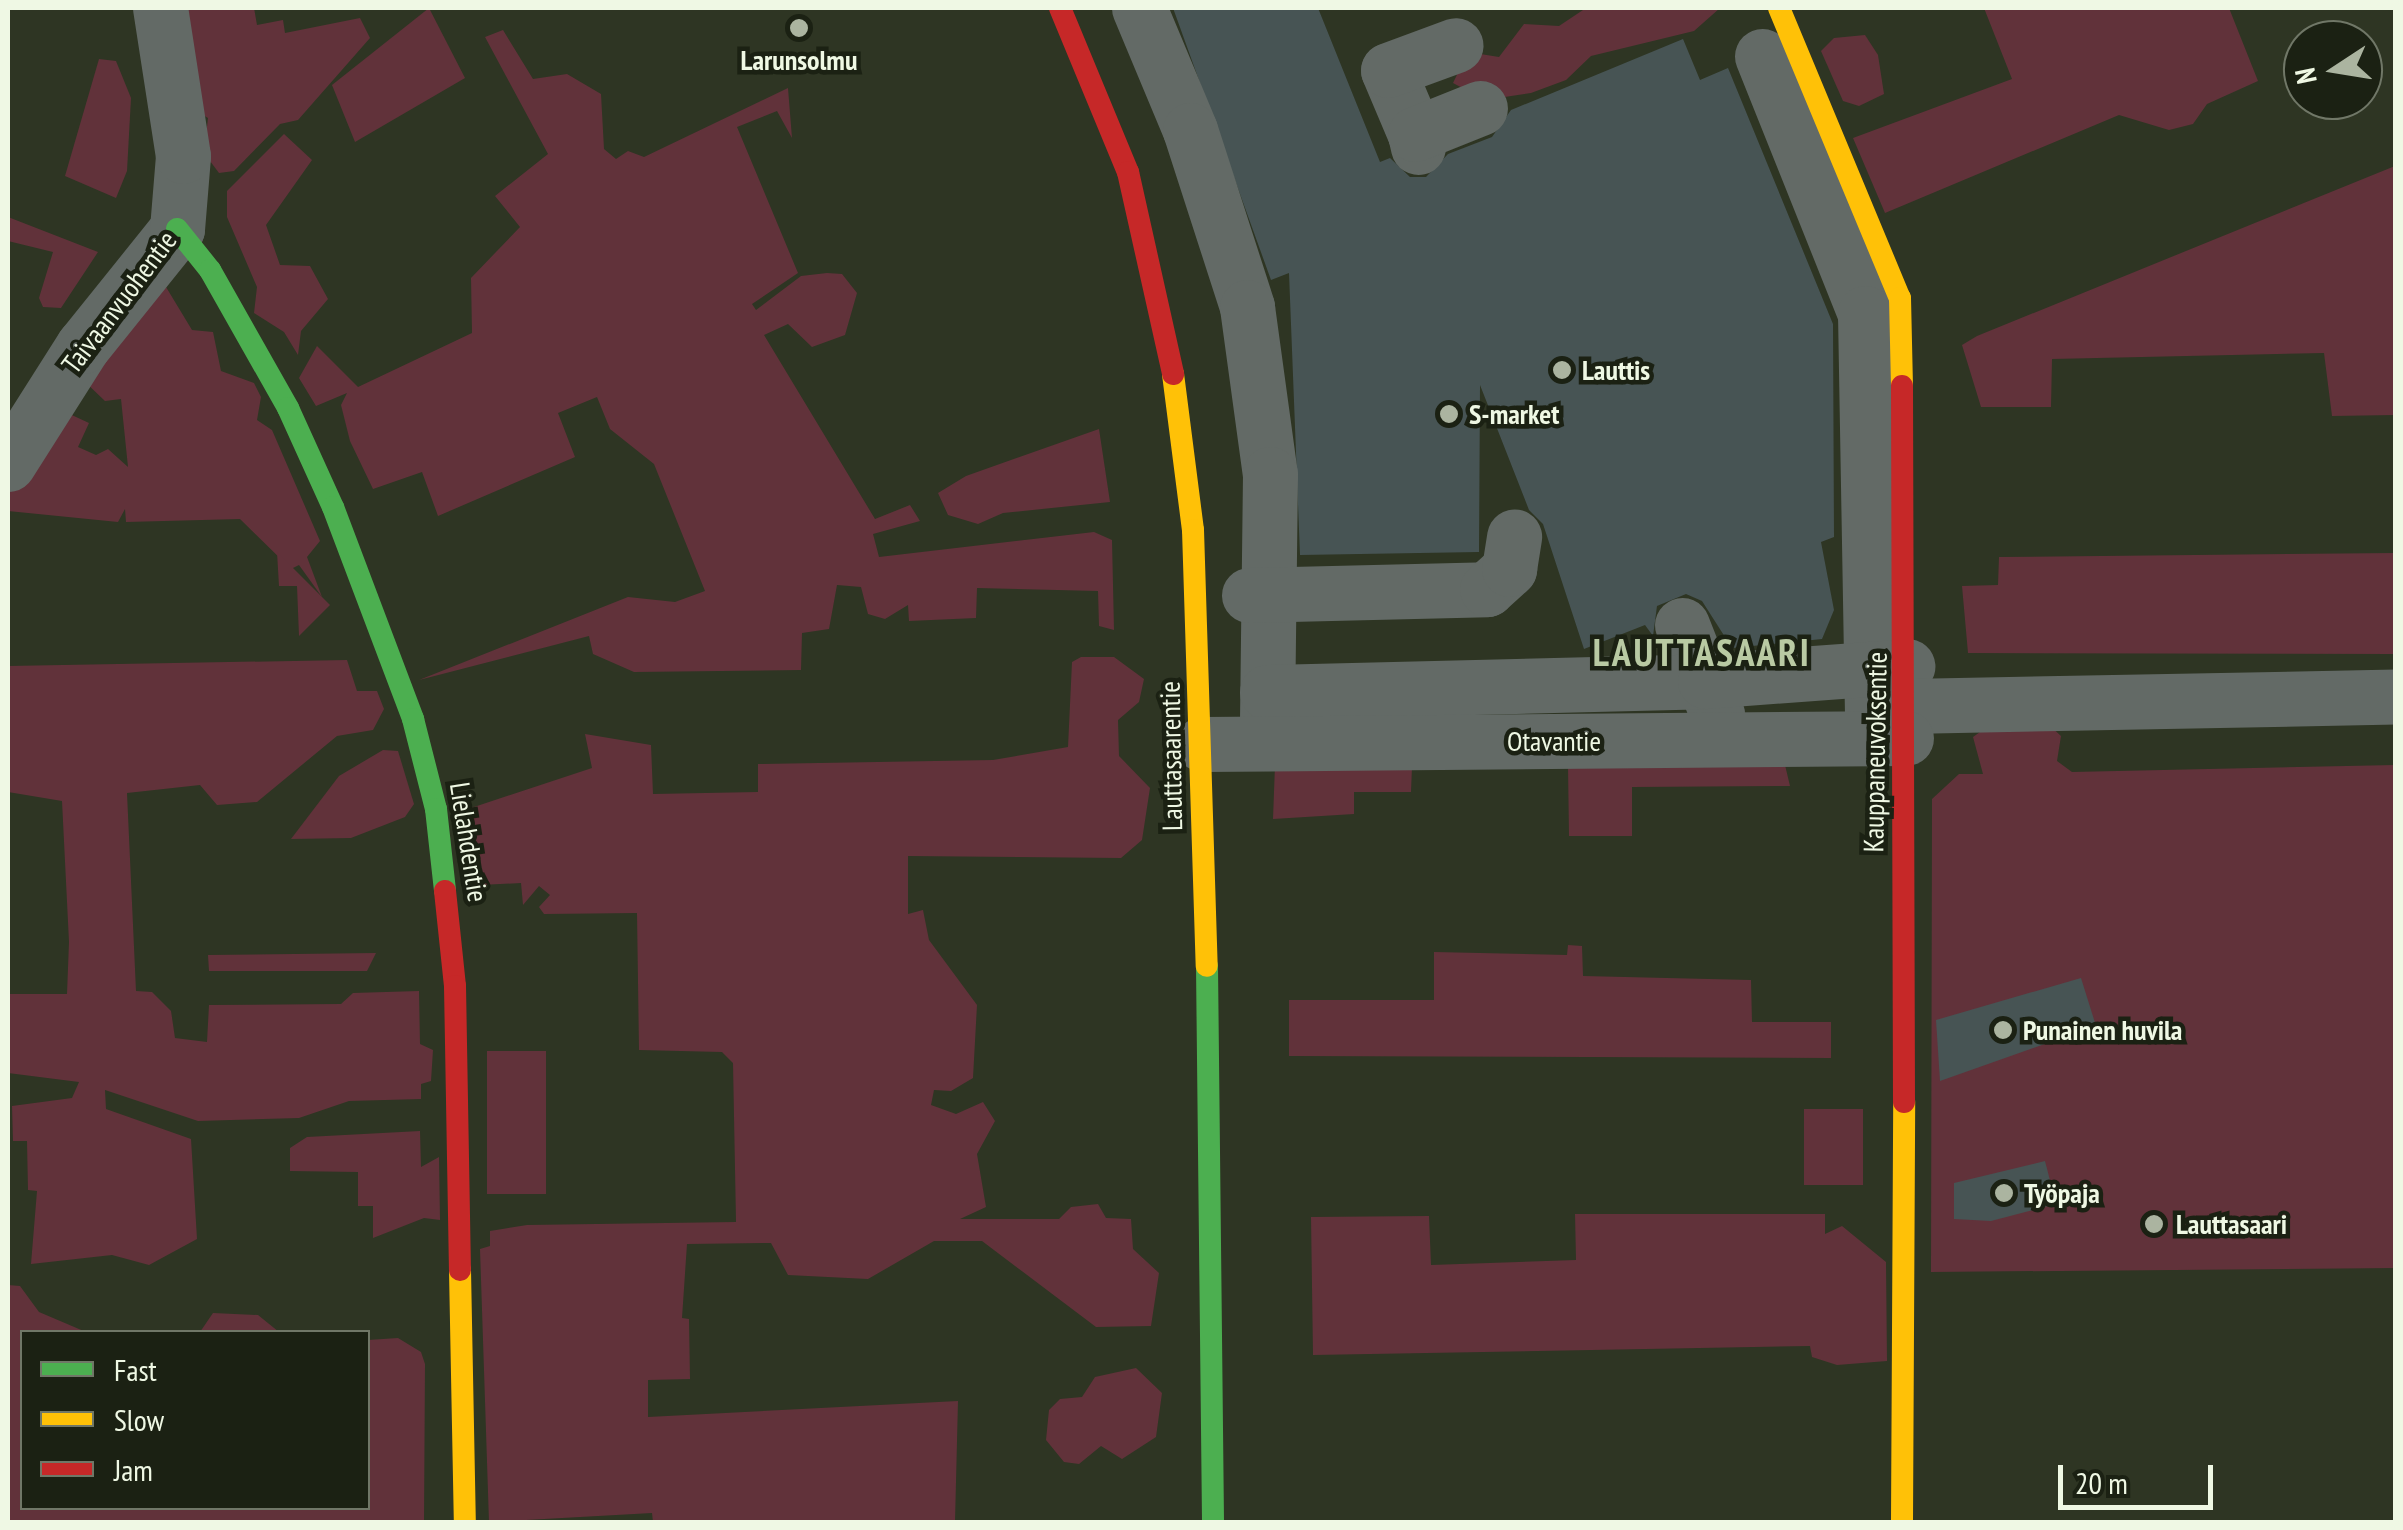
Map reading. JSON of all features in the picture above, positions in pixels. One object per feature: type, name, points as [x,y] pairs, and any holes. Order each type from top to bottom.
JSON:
[{"type":"street","name":"Taivaanvuohentie","points":[[8,464],[83,346],[177,230],[183,156],[160,8]]},
{"type":"street","name":"Lauttasaarentie","points":[[1060,8],[1128,172],[1166,314],[1193,530],[1202,744],[1214,1522]]},
{"type":"street","points":[[1140,8],[1264,299],[1270,474],[1257,595],[1267,706],[1486,589],[1509,569],[1514,536]]},
{"type":"street","points":[[1257,595],[1381,646],[1893,698],[1865,313],[1771,32]]},
{"type":"street","points":[[1456,45],[1388,70],[1416,140],[1480,108]]},
{"type":"street","name":"Lielahdentie","points":[[177,230],[210,270],[288,408],[333,507],[413,719],[436,810],[456,986],[465,1522]]},
{"type":"street","points":[[1682,625],[1727,740]]},
{"type":"street","name":"Otavantie","points":[[1202,744],[1727,740],[1893,698],[2396,697]]},
{"type":"street","name":"Kauppaneuvoksentie","points":[[1893,698],[1902,1522]]},
{"type":"shaded area","points":[[187,8],[254,8],[257,25],[283,20],[285,33],[360,18],[370,38],[298,120],[280,124],[234,171],[219,173],[204,153],[208,118],[198,112],[179,36],[191,28]]},
{"type":"shaded area","points":[[429,8],[465,78],[355,142],[332,85]]},
{"type":"shaded area","points":[[1586,8],[1720,8],[1694,31],[1591,56],[1566,80],[1531,93],[1485,100],[1453,83],[1468,52],[1499,57],[1524,24],[1559,26]]},
{"type":"shaded area","points":[[1984,8],[2229,8],[2258,81],[2207,104],[2193,124],[2169,130],[2119,115],[1885,213],[1853,138],[2012,79]]},
{"type":"shaded area","points":[[503,30],[533,79],[567,74],[601,94],[604,149],[616,159],[628,151],[644,157],[788,88],[792,138],[777,111],[737,127],[798,273],[752,304],[756,310],[801,276],[827,273],[842,274],[857,293],[845,335],[812,347],[788,324],[764,335],[875,519],[910,505],[920,521],[873,534],[879,557],[1094,532],[1112,540],[1114,630],[1099,626],[1098,591],[977,588],[976,618],[909,621],[908,605],[885,619],[868,614],[861,587],[837,585],[829,629],[802,633],[801,670],[634,672],[593,654],[589,636],[419,680],[628,597],[675,602],[705,591],[654,464],[610,429],[597,397],[558,413],[575,457],[438,516],[422,472],[373,489],[350,441],[341,405],[347,393],[316,406],[299,378],[317,346],[358,387],[472,333],[471,278],[520,227],[495,196],[548,154],[485,37]]},
{"type":"shaded area","points":[[1865,35],[1878,55],[1884,94],[1859,106],[1843,101],[1821,51],[1834,38]]},
{"type":"shaded area","points":[[99,59],[116,61],[131,98],[127,171],[116,198],[65,176]]},
{"type":"shaded area","points":[[284,134],[312,160],[266,225],[280,265],[310,266],[328,299],[301,331],[298,355],[284,332],[254,313],[257,287],[227,217],[227,191]]},
{"type":"shaded area","points":[[2395,166],[2395,415],[2332,416],[2324,353],[2052,359],[2051,407],[1981,407],[1962,345],[1977,336]]},
{"type":"shaded area","points":[[8,217],[98,252],[61,308],[43,307],[39,298],[53,252],[8,241]]},
{"type":"shaded area","points":[[166,287],[192,330],[213,332],[221,371],[254,383],[261,397],[257,420],[272,430],[320,541],[307,557],[322,597],[299,565],[291,569],[240,519],[126,522],[125,509],[118,522],[8,511],[8,494],[61,410],[89,423],[78,447],[96,455],[108,449],[128,467],[121,399],[105,401],[83,380]]},
{"type":"shaded area","points":[[1099,429],[1110,502],[1003,513],[978,524],[948,515],[938,493],[966,476]]},
{"type":"shaded area","points":[[277,552],[330,605],[299,636],[297,586],[279,586]]},
{"type":"shaded area","points":[[2395,553],[2395,654],[1968,653],[1962,586],[1998,585],[1999,557]]},
{"type":"shaded area","points":[[1081,657],[1114,657],[1144,679],[1139,702],[1118,720],[1119,756],[1150,788],[1142,840],[1121,858],[908,856],[908,914],[923,910],[929,940],[977,1005],[973,1078],[951,1091],[934,1090],[931,1105],[956,1114],[983,1102],[995,1121],[977,1154],[986,1207],[960,1219],[1059,1219],[1071,1207],[1098,1204],[1106,1218],[1131,1219],[1133,1249],[1159,1273],[1151,1326],[1096,1327],[982,1241],[934,1241],[868,1279],[788,1275],[771,1243],[687,1244],[682,1318],[689,1319],[690,1379],[648,1380],[648,1417],[958,1401],[955,1522],[653,1522],[652,1513],[489,1522],[480,1249],[490,1246],[490,1231],[527,1225],[736,1222],[733,1063],[722,1052],[639,1050],[637,913],[544,914],[539,907],[550,895],[539,886],[523,905],[521,883],[480,885],[468,809],[592,768],[585,734],[651,745],[653,794],[758,792],[758,764],[993,760],[1068,747],[1072,662]]},
{"type":"shaded area","points":[[347,660],[357,691],[377,691],[384,709],[373,730],[337,736],[257,802],[217,805],[200,785],[127,793],[136,991],[152,992],[171,1011],[175,1038],[207,1042],[209,1005],[341,1004],[353,993],[419,991],[420,1044],[433,1050],[431,1081],[421,1084],[421,1099],[349,1101],[299,1118],[198,1121],[105,1090],[106,1109],[191,1139],[197,1239],[149,1265],[112,1255],[31,1264],[37,1191],[28,1190],[27,1141],[13,1141],[12,1106],[72,1098],[79,1082],[8,1073],[8,994],[67,994],[69,942],[62,801],[8,792],[8,666]]},
{"type":"shaded area","points":[[2046,722],[2061,736],[2057,761],[2072,772],[2395,765],[2395,1268],[1931,1272],[1932,799],[1959,774],[1983,774],[1973,737],[1987,727]]},
{"type":"shaded area","points":[[383,750],[398,751],[414,804],[405,817],[351,838],[291,839],[339,776]]},
{"type":"shaded area","points":[[1275,765],[1412,767],[1411,792],[1354,792],[1354,814],[1273,819]]},
{"type":"shaded area","points":[[1785,765],[1790,786],[1632,787],[1632,836],[1569,836],[1568,766]]},
{"type":"shaded area","points":[[1568,945],[1582,946],[1583,976],[1751,980],[1752,1022],[1831,1022],[1831,1058],[1289,1056],[1289,1000],[1434,1000],[1434,952],[1567,955]]},
{"type":"shaded area","points":[[376,953],[367,971],[209,971],[208,955]]},
{"type":"shaded area","points":[[487,1051],[546,1051],[546,1194],[487,1194]]},
{"type":"shaded area","points":[[1804,1109],[1863,1109],[1863,1185],[1804,1185]]},
{"type":"shaded area","points":[[420,1131],[421,1167],[439,1157],[440,1220],[424,1218],[373,1238],[373,1206],[358,1206],[358,1172],[290,1171],[290,1148],[307,1137]]},
{"type":"shaded area","points":[[1575,1214],[1825,1214],[1825,1234],[1842,1226],[1886,1262],[1887,1361],[1837,1365],[1812,1357],[1810,1346],[1313,1355],[1311,1217],[1429,1216],[1431,1265],[1576,1260]]},
{"type":"shaded area","points":[[8,1285],[20,1286],[39,1312],[81,1330],[20,1330],[20,1510],[370,1510],[370,1340],[398,1338],[421,1352],[425,1364],[424,1522],[8,1522]]},
{"type":"shaded area","points":[[213,1313],[258,1315],[277,1330],[201,1330]]},
{"type":"shaded area","points":[[1136,1368],[1162,1393],[1156,1437],[1122,1459],[1101,1446],[1079,1464],[1064,1462],[1046,1440],[1049,1410],[1060,1399],[1082,1397],[1095,1377]]},
{"type":"building","name":"Lauttis","points":[[1173,8],[1318,8],[1380,162],[1390,158],[1410,177],[1426,177],[1448,154],[1492,137],[1511,110],[1683,39],[1700,80],[1728,68],[1833,324],[1834,537],[1821,542],[1834,610],[1822,639],[1732,648],[1702,601],[1686,594],[1657,606],[1653,636],[1645,625],[1584,649],[1543,524],[1529,510],[1480,385],[1479,552],[1300,555],[1289,273],[1271,280]]},
{"type":"building","name":"Punainen huvila","points":[[2081,978],[2096,1026],[1940,1081],[1936,1020]]},
{"type":"building","name":"Työpaja","points":[[2045,1161],[2056,1204],[1991,1221],[1954,1219],[1954,1183]]},
{"type":"traffic: fast","points":[[177,229],[210,270],[288,408],[333,507],[413,719],[436,809],[445,891]]},
{"type":"traffic: fast","points":[[1207,966],[1213,1522]]},
{"type":"traffic: slow","points":[[1779,8],[1900,298],[1902,386]]},
{"type":"traffic: slow","points":[[1173,374],[1193,530],[1207,966]]},
{"type":"traffic: slow","points":[[1902,1522],[1904,1102]]},
{"type":"traffic: slow","points":[[460,1270],[465,1522]]},
{"type":"traffic: jam","points":[[1060,8],[1128,172],[1173,374]]},
{"type":"traffic: jam","points":[[1902,386],[1904,1102]]},
{"type":"traffic: jam","points":[[445,891],[455,986],[460,1270]]},
{"type":"place","name":"Larunsolmu","points":[[799,28]]},
{"type":"place","name":"Lauttis","points":[[1562,370]]},
{"type":"place","name":"S-market","points":[[1449,414]]},
{"type":"place","name":"Punainen huvila","points":[[2003,1030]]},
{"type":"place","name":"Työpaja","points":[[2004,1193]]},
{"type":"place","name":"Lauttasaari","points":[[2154,1224]]},
{"type":"district","name":"LAUTTASAARI","points":[[1702,652]]}]
